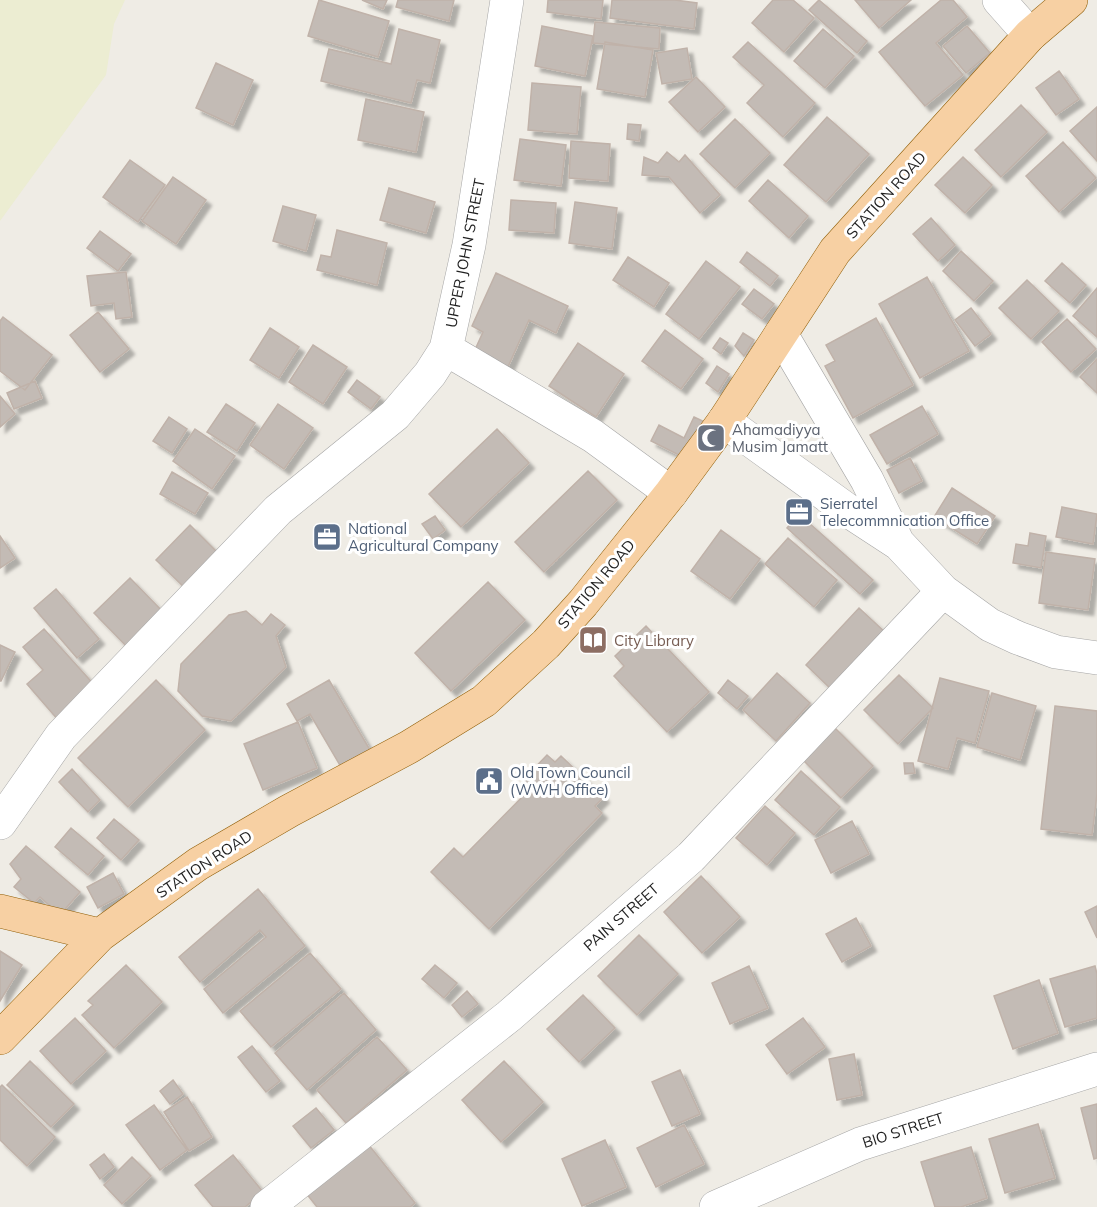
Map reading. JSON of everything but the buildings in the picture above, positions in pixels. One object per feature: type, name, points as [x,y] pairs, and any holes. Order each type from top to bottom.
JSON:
[{"type":"main road","name":"STATION ROAD","points":[[0,1038],[100,935],[198,864],[288,810],[410,747],[484,701],[546,644],[583,603],[671,493],[724,421],[835,251],[1030,34],[1071,0]]},
{"type":"main road","points":[[0,911],[100,935]]},
{"type":"street","name":"UPPER JOHN STREET","points":[[507,0],[470,245],[446,349],[593,436],[671,493]]},
{"type":"street","points":[[999,0],[1030,34]]},
{"type":"street","points":[[781,334],[867,480],[899,544]]},
{"type":"street","points":[[0,822],[61,736],[278,510],[395,415],[430,374],[446,349]]},
{"type":"street","points":[[724,421],[850,512],[899,544],[943,591],[990,625],[1056,652],[1097,658]]},
{"type":"street","name":"PAIN STREET","points":[[267,1207],[509,1016],[691,857],[943,591]]},
{"type":"street","name":"BIO STREET","points":[[716,1207],[860,1144],[1097,1069]]},
{"type":"green space","points":[[0,0],[125,0],[114,24],[106,75],[0,221]]},
{"type":"place","name":"Ahamadiyya Musim Jamatt","points":[[711,438]]},
{"type":"place","name":"Sierratel Telecommnication Office","points":[[799,512]]},
{"type":"place","name":"National Agricultural Company","points":[[327,537]]},
{"type":"place","name":"City Library","points":[[593,640]]},
{"type":"place","name":"Old Town Council (WWH Office)","points":[[489,781]]}]
